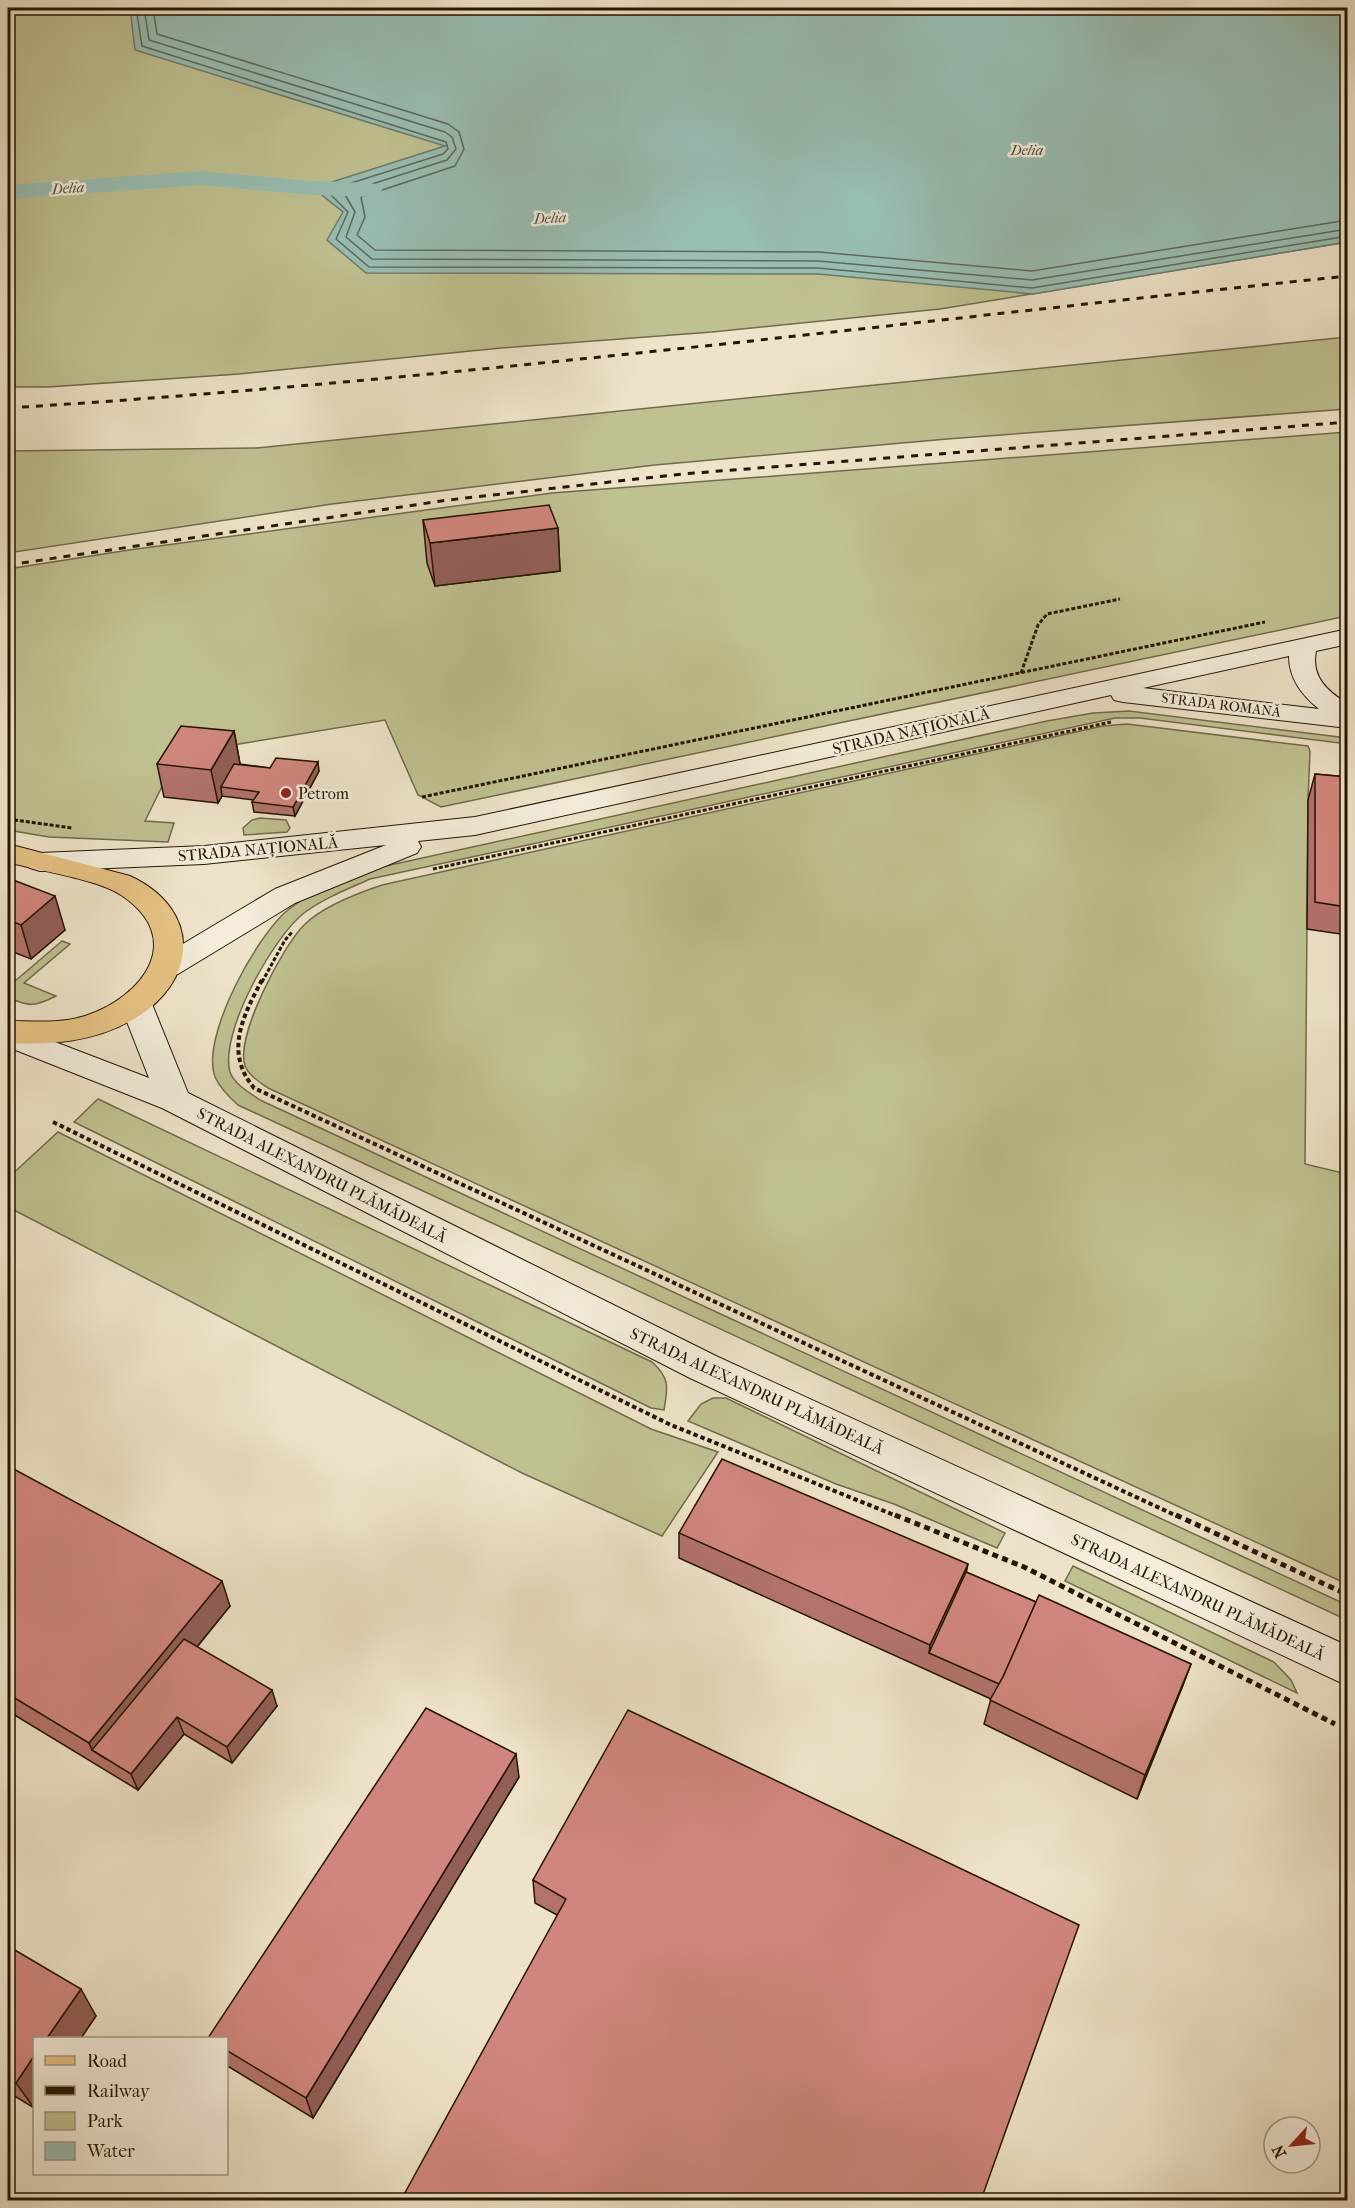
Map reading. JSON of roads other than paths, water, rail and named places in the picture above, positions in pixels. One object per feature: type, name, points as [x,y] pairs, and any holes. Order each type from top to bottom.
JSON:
[{"type":"main road","name":"STRADA NAȚIONALĂ","points":[[167,967],[285,896],[387,853],[475,826],[1347,636]]},
{"type":"main road","points":[[1304,646],[1300,661],[1304,677],[1316,693],[1347,715]]},
{"type":"main road","name":"STRADA ROMANĂ","points":[[1095,690],[1347,720]]},
{"type":"main road","name":"STRADA NAȚIONALĂ","points":[[40,862],[123,862],[348,841],[475,826]]},
{"type":"main road","name":"STRADA NAȚIONALĂ","points":[[8,853],[112,880],[132,889],[160,916],[171,940],[167,967],[152,991],[116,1016],[80,1029],[8,1034]]},
{"type":"main road","points":[[136,1004],[174,1100]]},
{"type":"main road","name":"STRADA ALEXANDRU PLĂMĂDEALĂ","points":[[8,1034],[174,1100],[703,1367],[1347,1667]]},
{"type":"water","name":"Delia","points":[[130,8],[1347,8],[1347,242],[1033,294],[818,274],[366,273],[327,240],[343,212],[313,188],[445,146],[135,50]]},
{"type":"waterway","name":"Delia","points":[[8,192],[201,178],[313,188],[371,190]]},
{"type":"railway","points":[[8,408],[344,382],[511,366],[1348,276]]},
{"type":"railway","points":[[8,565],[448,500],[682,474],[1348,422]]},
{"type":"place","name":"Petrom","points":[[286,793]]}]
